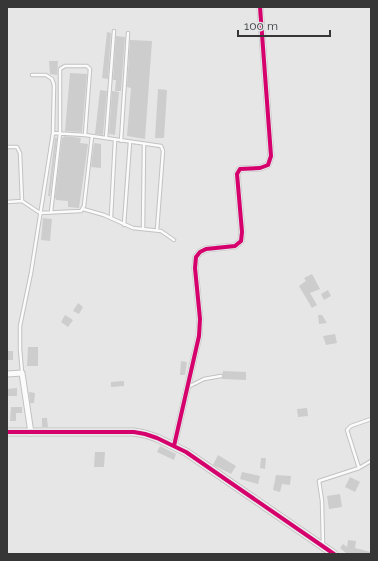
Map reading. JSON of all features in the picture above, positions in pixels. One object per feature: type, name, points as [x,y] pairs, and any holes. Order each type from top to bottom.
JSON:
[{"type":"street","points":[[174,446],[199,336],[200,319],[195,268],[196,257],[200,252],[206,249],[235,246],[241,241],[242,232],[237,174],[240,169],[260,168],[268,165],[271,156],[260,7]]},
{"type":"street","points":[[7,374],[22,373],[31,433]]},
{"type":"street","points":[[7,432],[134,432],[145,434],[186,452],[334,554]]},
{"type":"lane","points":[[106,138],[114,31]]},
{"type":"lane","points":[[121,141],[128,33]]},
{"type":"lane","points":[[51,212],[60,134],[60,69],[65,66],[87,66],[90,69],[85,135]]},
{"type":"lane","points":[[22,373],[20,326],[31,273],[53,133],[54,85],[52,79],[46,75],[32,75]]},
{"type":"lane","points":[[53,133],[85,135],[158,145],[163,151],[157,230]]},
{"type":"lane","points":[[83,209],[92,136]]},
{"type":"lane","points":[[111,217],[115,140]]},
{"type":"lane","points":[[124,225],[130,142]]},
{"type":"lane","points":[[143,229],[144,144]]},
{"type":"lane","points":[[7,146],[17,147],[20,153],[22,201]]},
{"type":"lane","points":[[7,202],[22,201],[40,213],[75,212],[83,209],[111,217],[124,225],[157,230],[174,240]]},
{"type":"lane","points":[[188,387],[204,379],[221,376]]},
{"type":"lane","points":[[359,468],[347,430],[351,426],[371,419]]},
{"type":"lane","points":[[323,546],[323,513],[319,481],[359,468],[371,461]]},
{"type":"building","points":[[107,32],[111,33],[108,79],[102,78]]},
{"type":"building","points":[[116,36],[125,37],[121,91],[115,91],[116,80],[113,80]]},
{"type":"building","points":[[130,40],[152,41],[145,139],[127,136],[131,88],[127,87]]},
{"type":"building","points":[[49,61],[58,61],[57,75],[50,74]]},
{"type":"building","points":[[70,73],[87,74],[82,132],[65,131]]},
{"type":"building","points":[[158,89],[167,90],[164,138],[155,138]]},
{"type":"building","points":[[100,90],[107,91],[103,135],[95,134]]},
{"type":"building","points":[[112,91],[119,92],[115,135],[109,134]]},
{"type":"building","points":[[65,136],[81,138],[80,143],[88,144],[79,208],[68,207],[68,201],[56,200],[55,197],[62,138]]},
{"type":"building","points":[[55,138],[57,138],[50,196],[48,196]]},
{"type":"building","points":[[94,143],[101,144],[101,168],[91,167]]},
{"type":"building","points":[[43,218],[52,219],[50,241],[41,240]]},
{"type":"building","points":[[312,274],[320,289],[310,293],[317,305],[312,308],[299,286],[306,281],[304,278]]},
{"type":"building","points":[[328,290],[331,296],[324,300],[321,294]]},
{"type":"building","points":[[78,303],[83,307],[79,314],[73,311]]},
{"type":"building","points":[[65,315],[73,320],[68,327],[61,322]]},
{"type":"building","points":[[318,315],[322,315],[327,323],[319,324]]},
{"type":"building","points":[[335,334],[337,343],[326,345],[323,336]]},
{"type":"building","points":[[28,347],[38,347],[38,366],[27,366]]},
{"type":"building","points":[[7,351],[13,351],[13,360],[7,360]]},
{"type":"building","points":[[181,361],[187,362],[185,375],[180,375]]},
{"type":"building","points":[[223,371],[246,372],[246,380],[222,379]]},
{"type":"building","points":[[124,381],[124,386],[111,387],[111,382]]},
{"type":"building","points":[[17,388],[17,396],[7,396],[7,389]]},
{"type":"building","points":[[29,392],[35,393],[34,403],[30,403]]},
{"type":"building","points":[[11,407],[22,407],[22,413],[16,413],[16,421],[10,421]]},
{"type":"building","points":[[307,408],[308,416],[298,417],[297,409]]},
{"type":"building","points":[[42,418],[47,418],[48,427],[42,427]]},
{"type":"building","points":[[160,446],[176,454],[174,460],[157,452]]},
{"type":"building","points":[[95,452],[105,452],[104,467],[94,467]]},
{"type":"building","points":[[218,455],[236,466],[231,474],[213,465]]},
{"type":"building","points":[[261,458],[266,458],[265,469],[260,468]]},
{"type":"building","points":[[242,472],[260,476],[258,484],[240,479]]},
{"type":"building","points":[[276,475],[291,476],[290,485],[282,484],[280,492],[273,490]]},
{"type":"building","points":[[350,477],[360,482],[355,492],[345,487]]},
{"type":"building","points":[[340,494],[342,507],[329,509],[327,496]]},
{"type":"building","points":[[348,540],[356,541],[355,548],[371,552],[371,554],[347,554],[340,548],[343,544],[347,547]]},
{"type":"cycle path","points":[[174,446],[199,336],[200,319],[195,268],[196,257],[200,252],[206,249],[235,246],[241,241],[242,232],[237,174],[240,169],[260,168],[268,165],[271,156],[260,7]]},
{"type":"cycle path","points":[[7,432],[134,432],[157,438],[186,452],[334,554]]}]
